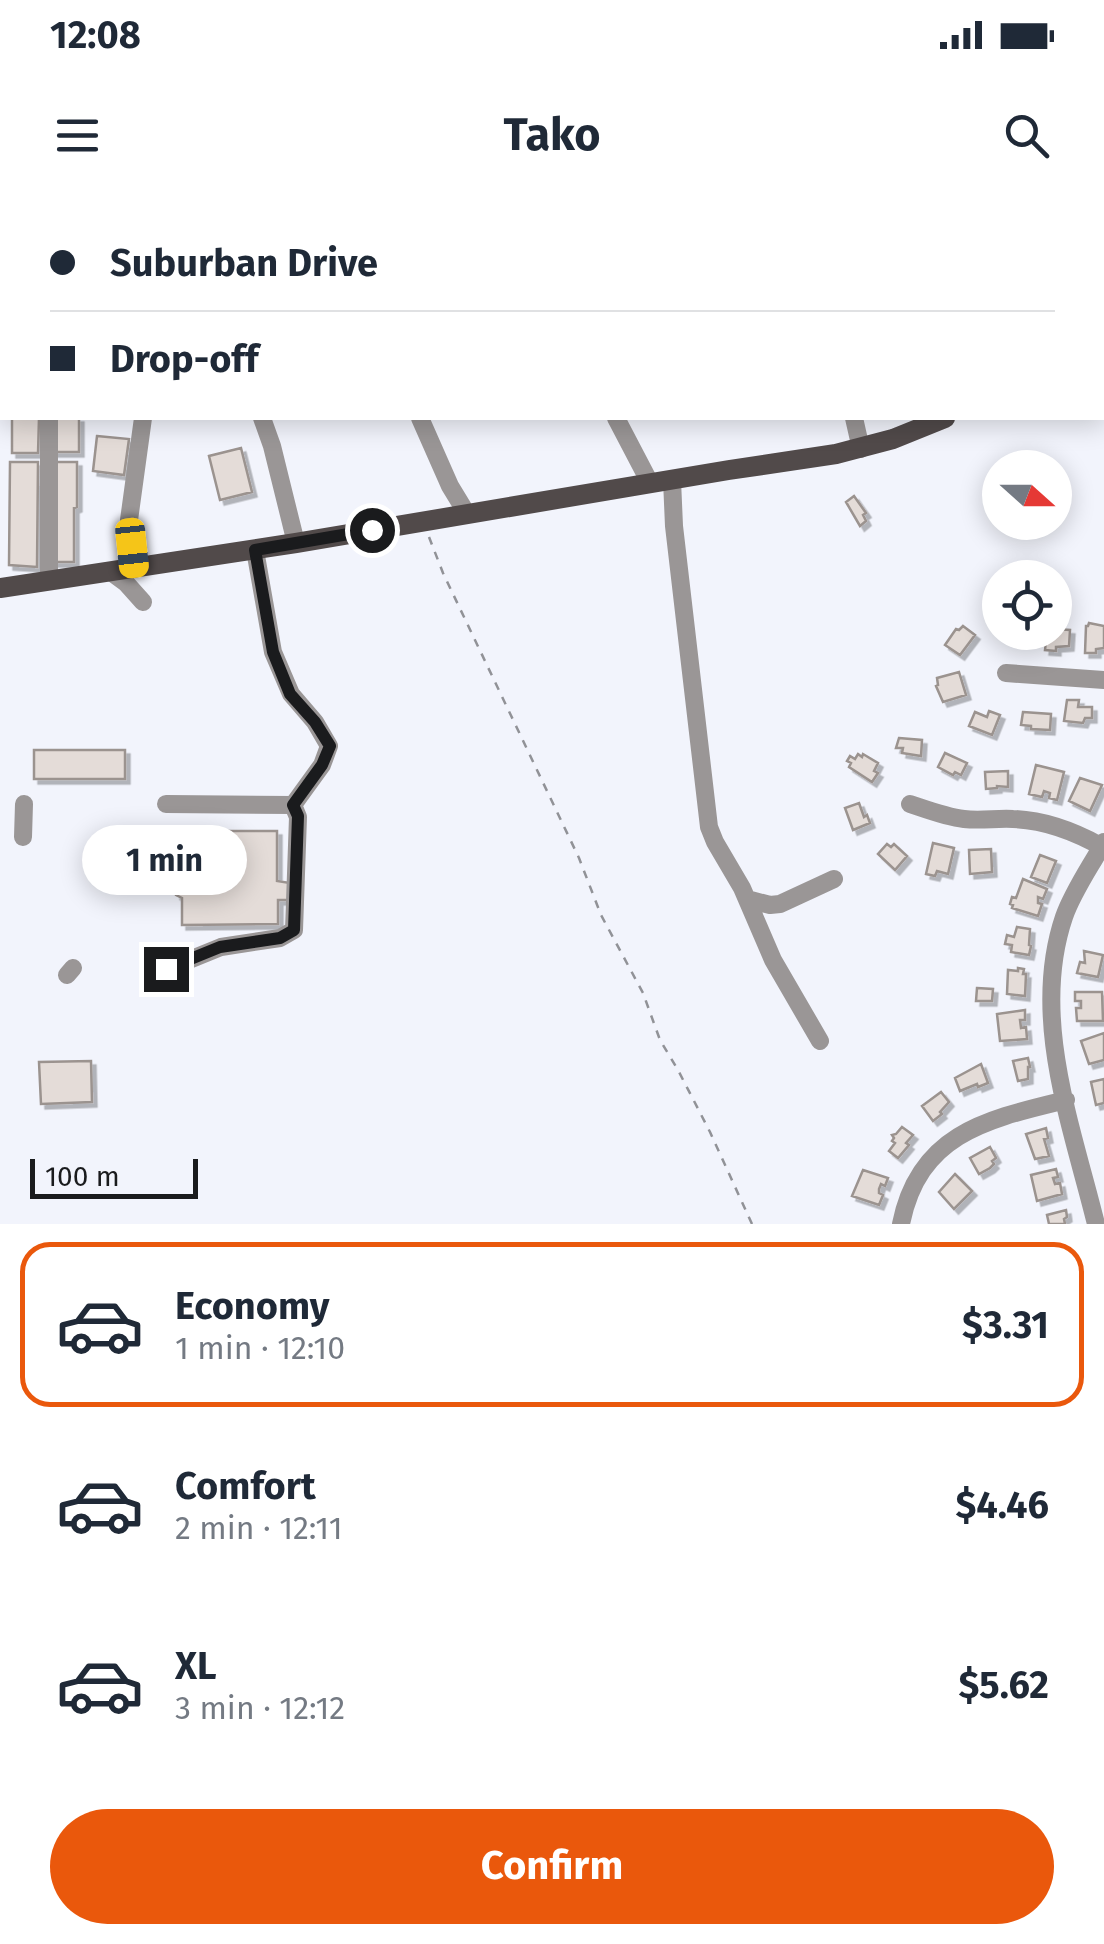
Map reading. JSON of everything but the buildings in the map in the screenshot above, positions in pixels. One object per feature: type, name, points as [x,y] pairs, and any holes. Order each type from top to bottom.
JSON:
[{"type":"main road","points":[[0,588],[255,550],[862,449],[939,420]]},
{"type":"street","points":[[49,420],[49,581]]},
{"type":"street","points":[[134,569],[129,520],[143,420]]},
{"type":"street","points":[[263,420],[296,543]]},
{"type":"street","points":[[421,420],[467,514]]},
{"type":"street","points":[[617,420],[650,484]]},
{"type":"street","points":[[855,420],[862,449]]},
{"type":"street","points":[[672,480],[709,826],[773,960],[820,1041]]},
{"type":"street","points":[[255,550],[273,652],[290,694],[330,746],[322,765],[293,805]]},
{"type":"street","points":[[112,572],[144,602],[159,565]]},
{"type":"street","points":[[1006,673],[1104,680]]},
{"type":"street","points":[[24,804],[24,837]]},
{"type":"street","points":[[166,804],[293,805]]},
{"type":"street","points":[[910,804],[967,820],[1041,822],[1103,846],[1066,912],[1053,963],[1051,990],[1053,1040],[1096,1224]]},
{"type":"street","points":[[166,969],[220,947],[280,938],[294,930],[298,816],[293,805]]},
{"type":"street","points":[[130,839],[168,840]]},
{"type":"street","points":[[747,899],[780,904],[834,879]]},
{"type":"street","points":[[902,1224],[904,1209],[918,1179],[956,1137],[987,1121],[1066,1100]]},
{"type":"path","points":[[422,522],[579,858],[600,915],[643,993],[660,1040],[710,1132],[752,1224]]},
{"type":"route","points":[[166,969],[220,947],[280,938],[294,930],[298,816],[293,805],[322,765],[330,746],[290,694],[273,652],[255,550],[372,530]]}]
